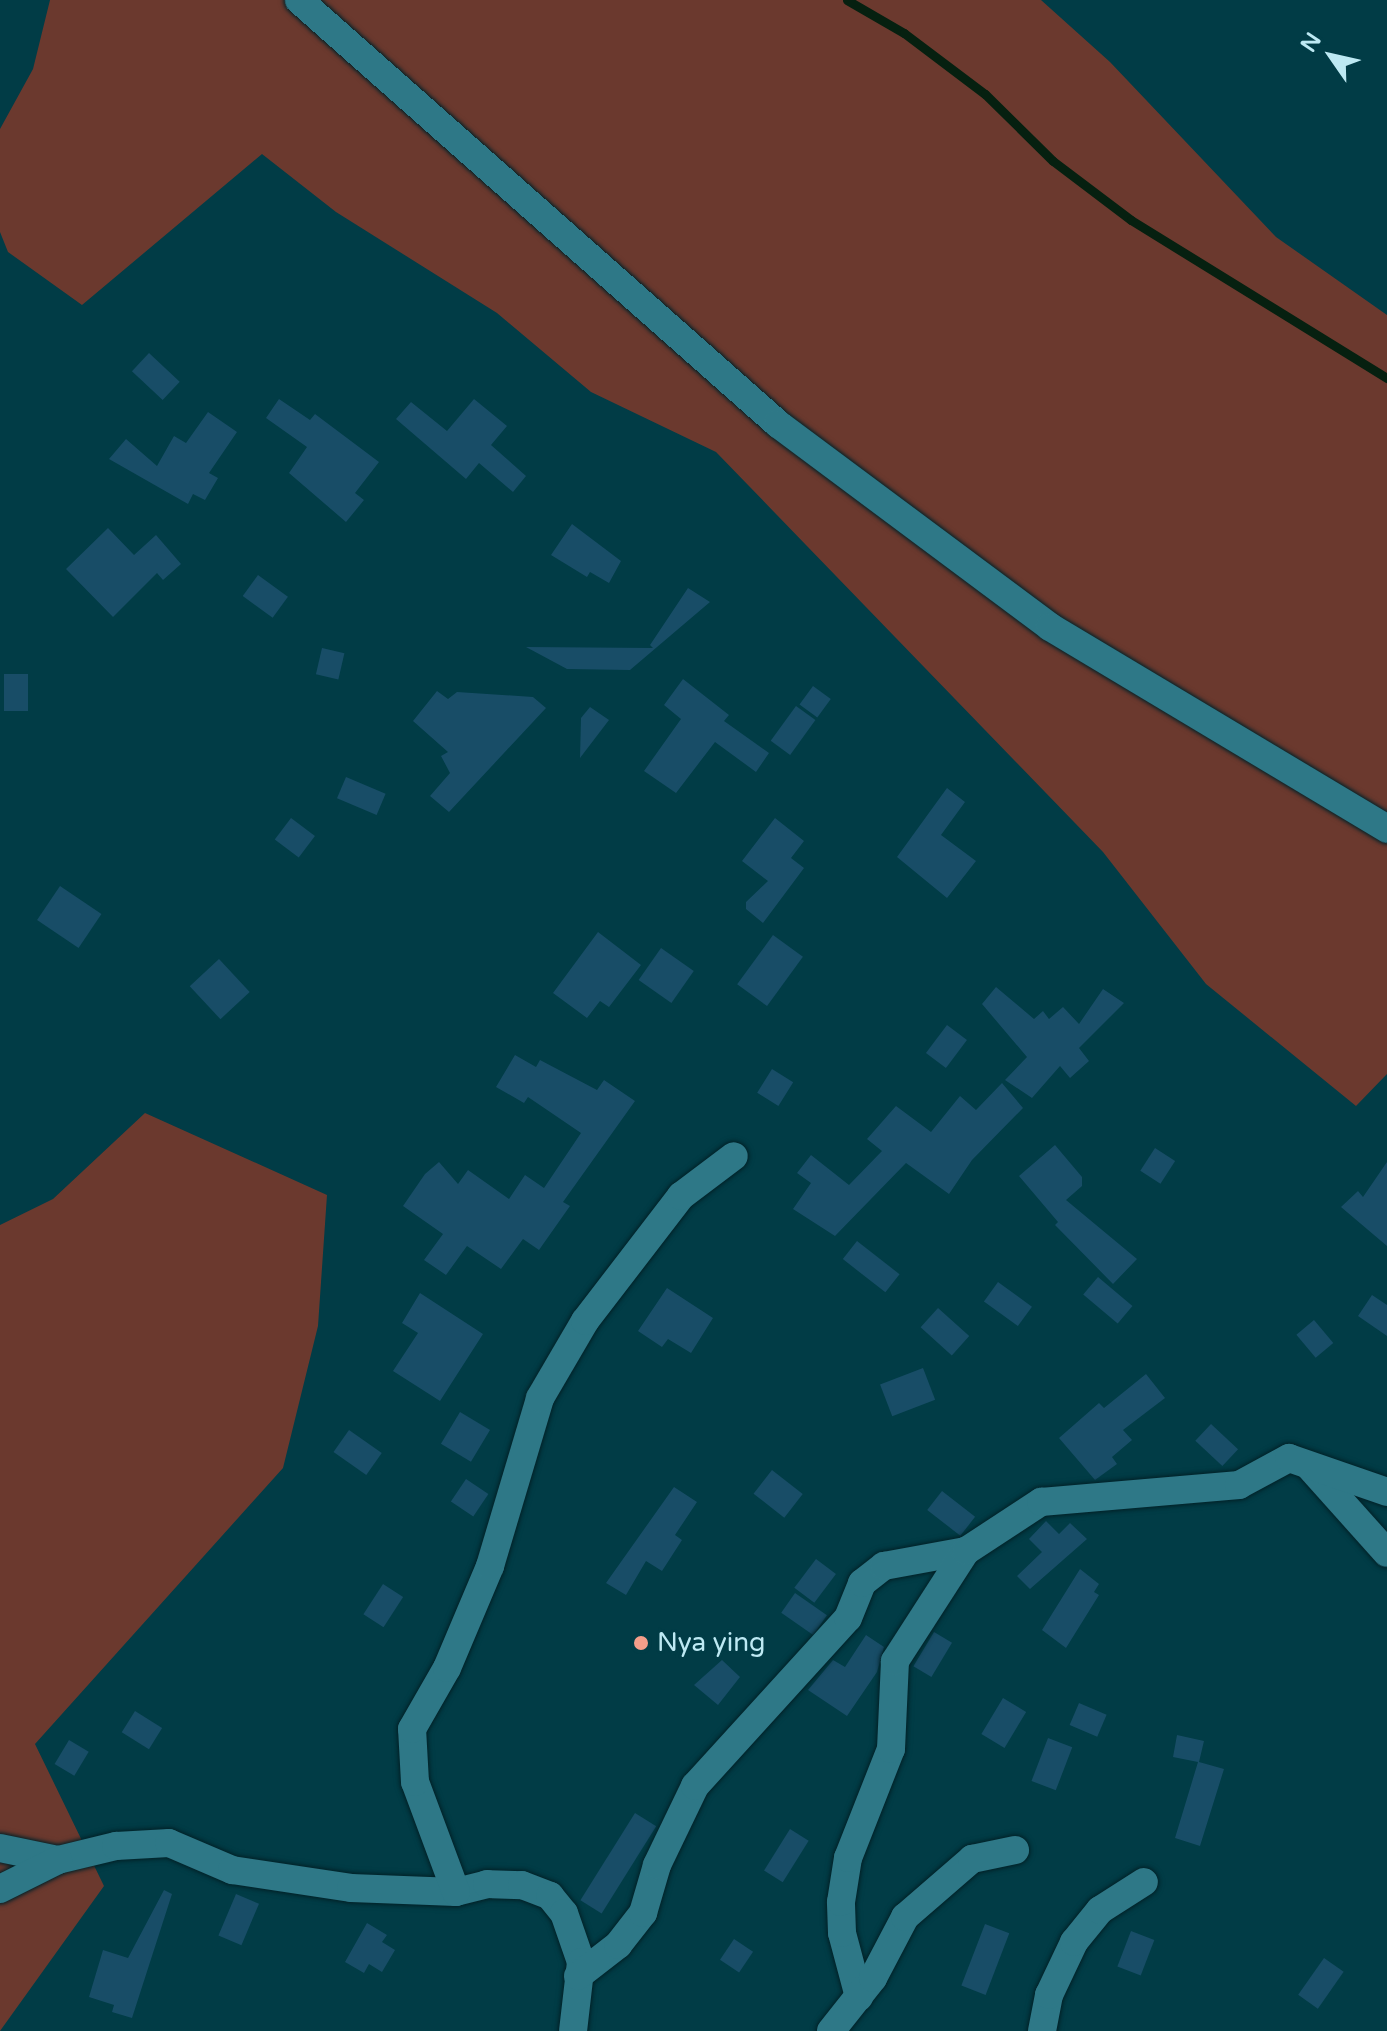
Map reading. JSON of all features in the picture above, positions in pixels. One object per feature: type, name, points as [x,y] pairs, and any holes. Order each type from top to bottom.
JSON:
[{"type":"street","points":[[299,0],[778,424],[1050,627],[1387,829]]},
{"type":"street","points":[[456,1892],[415,1782],[412,1729],[447,1668],[490,1566],[540,1398],[585,1321],[681,1196],[734,1156]]},
{"type":"street","points":[[578,1976],[618,1945],[643,1913],[657,1865],[695,1786],[848,1618],[862,1583],[884,1566],[966,1551],[1041,1502],[1239,1485],[1289,1458],[1387,1492]]},
{"type":"street","points":[[1309,1465],[1387,1553]]},
{"type":"street","points":[[859,1997],[842,1933],[841,1902],[848,1858],[891,1749],[895,1661],[966,1551]]},
{"type":"street","points":[[0,1889],[58,1860],[116,1846],[169,1843],[232,1870],[351,1888],[456,1892],[487,1884],[522,1885],[550,1896],[564,1913],[581,1962],[571,2030]]},
{"type":"street","points":[[0,1848],[58,1860]]},
{"type":"street","points":[[831,2031],[859,1997],[905,1917],[972,1859],[1015,1850]]},
{"type":"street","points":[[1042,2031],[1049,1995],[1074,1942],[1100,1910],[1144,1882]]},
{"type":"shaded area","points":[[50,0],[1041,0],[1110,62],[1276,237],[1387,315],[1387,1074],[1356,1106],[1206,984],[1103,852],[716,452],[591,392],[497,313],[336,212],[262,154],[82,305],[8,252],[0,232],[0,129],[33,69]]},
{"type":"shaded area","points":[[145,1113],[327,1195],[318,1326],[283,1468],[35,1744],[104,1886],[0,2031],[0,1225],[53,1199]]},
{"type":"building","points":[[149,353],[180,382],[163,400],[132,371]]},
{"type":"building","points":[[279,399],[310,420],[315,414],[379,462],[355,493],[364,500],[346,522],[289,473],[307,447],[266,418]]},
{"type":"building","points":[[474,399],[507,426],[491,445],[526,476],[513,492],[479,463],[466,479],[396,419],[411,402],[447,431]]},
{"type":"building","points":[[208,412],[237,432],[209,473],[218,478],[205,500],[193,494],[188,504],[109,459],[126,439],[157,466],[174,436],[186,443]]},
{"type":"building","points":[[572,524],[621,561],[609,583],[590,572],[587,577],[551,555]]},
{"type":"building","points":[[108,528],[134,555],[156,535],[181,564],[163,580],[157,573],[113,617],[66,569]]},
{"type":"building","points":[[258,575],[288,597],[273,618],[243,596]]},
{"type":"building","points":[[688,588],[710,602],[630,670],[567,669],[526,647],[653,648],[650,645]]},
{"type":"building","points":[[322,648],[344,653],[338,679],[316,674]]},
{"type":"building","points":[[4,674],[28,674],[28,711],[4,711]]},
{"type":"building","points":[[683,679],[729,715],[724,721],[769,753],[756,772],[715,742],[676,793],[644,771],[681,719],[664,705]]},
{"type":"building","points":[[813,686],[831,699],[817,718],[799,705]]},
{"type":"building","points":[[437,691],[448,699],[457,692],[533,697],[546,708],[449,812],[430,796],[450,773],[441,756],[448,752],[413,721]]},
{"type":"building","points":[[796,706],[815,720],[790,755],[771,741]]},
{"type":"building","points":[[590,707],[609,720],[580,758],[581,718]]},
{"type":"building","points":[[346,777],[386,794],[377,815],[337,798]]},
{"type":"building","points":[[947,788],[965,802],[941,835],[976,861],[947,898],[897,857]]},
{"type":"building","points":[[291,818],[315,836],[299,858],[275,840]]},
{"type":"building","points":[[775,818],[804,841],[791,858],[804,868],[763,923],[746,909],[746,902],[768,881],[742,861]]},
{"type":"building","points":[[60,886],[101,914],[79,948],[37,920]]},
{"type":"building","points":[[598,932],[641,965],[609,1007],[600,1001],[587,1018],[553,993]]},
{"type":"building","points":[[773,935],[803,957],[767,1006],[737,984]]},
{"type":"building","points":[[661,948],[694,971],[671,1003],[639,980]]},
{"type":"building","points":[[219,959],[250,992],[220,1019],[190,986]]},
{"type":"building","points":[[996,987],[1034,1019],[1043,1011],[1049,1019],[1063,1007],[1079,1024],[1103,989],[1124,1003],[1079,1048],[1089,1061],[1070,1078],[1060,1066],[1032,1098],[1005,1080],[1027,1057],[982,1004]]},
{"type":"building","points":[[947,1025],[967,1040],[946,1068],[926,1053]]},
{"type":"building","points":[[515,1055],[536,1067],[540,1060],[597,1090],[604,1080],[635,1101],[563,1202],[570,1206],[539,1250],[523,1239],[501,1269],[467,1246],[446,1275],[424,1260],[443,1234],[403,1206],[425,1174],[439,1162],[458,1184],[468,1170],[509,1199],[525,1175],[544,1188],[581,1133],[528,1097],[524,1103],[496,1087]]},
{"type":"building","points":[[772,1069],[793,1082],[778,1106],[757,1093]]},
{"type":"building","points":[[1002,1083],[1023,1108],[972,1160],[949,1194],[906,1163],[835,1236],[793,1209],[811,1183],[797,1173],[811,1155],[849,1185],[882,1151],[867,1139],[896,1106],[931,1132],[960,1096],[976,1110]]},
{"type":"building","points":[[1055,1145],[1082,1177],[1082,1186],[1066,1200],[1137,1259],[1113,1284],[1055,1225],[1058,1222],[1019,1176]]},
{"type":"building","points":[[1155,1148],[1175,1161],[1160,1184],[1140,1171]]},
{"type":"building","points":[[1387,1162],[1387,1246],[1341,1207],[1358,1191],[1363,1197]]},
{"type":"building","points":[[857,1241],[900,1274],[885,1292],[843,1259]]},
{"type":"building","points":[[1098,1277],[1132,1306],[1118,1324],[1083,1295]]},
{"type":"building","points":[[998,1282],[1032,1307],[1018,1326],[984,1301]]},
{"type":"building","points":[[667,1288],[713,1318],[691,1353],[668,1339],[662,1347],[638,1331]]},
{"type":"building","points":[[420,1293],[483,1334],[440,1401],[393,1371],[418,1333],[402,1323]]},
{"type":"building","points":[[1372,1295],[1387,1305],[1387,1336],[1358,1316]]},
{"type":"building","points":[[938,1308],[969,1336],[952,1355],[921,1327]]},
{"type":"building","points":[[1314,1320],[1333,1343],[1316,1358],[1296,1335]]},
{"type":"building","points":[[923,1368],[935,1400],[892,1416],[880,1384]]},
{"type":"building","points":[[1146,1374],[1165,1398],[1123,1430],[1132,1440],[1112,1457],[1117,1464],[1095,1480],[1059,1438],[1099,1403],[1104,1408]]},
{"type":"building","points":[[460,1412],[490,1430],[471,1462],[441,1444]]},
{"type":"building","points":[[1211,1424],[1238,1449],[1222,1466],[1195,1441]]},
{"type":"building","points":[[349,1430],[382,1453],[366,1475],[334,1452]]},
{"type":"building","points":[[772,1470],[803,1494],[784,1518],[754,1494]]},
{"type":"building","points":[[466,1479],[488,1494],[473,1516],[451,1501]]},
{"type":"building","points":[[674,1487],[697,1502],[675,1535],[682,1540],[662,1571],[646,1561],[626,1595],[606,1583]]},
{"type":"building","points":[[942,1491],[975,1517],[960,1536],[927,1510]]},
{"type":"building","points":[[1046,1521],[1059,1534],[1070,1523],[1087,1539],[1030,1589],[1017,1576],[1042,1552],[1029,1539]]},
{"type":"building","points":[[816,1559],[836,1574],[814,1603],[794,1588]]},
{"type":"building","points":[[1080,1569],[1099,1584],[1094,1592],[1099,1595],[1066,1648],[1042,1630]]},
{"type":"building","points":[[383,1584],[403,1597],[384,1627],[363,1614]]},
{"type":"building","points":[[795,1593],[827,1615],[813,1635],[781,1613]]},
{"type":"building","points":[[934,1632],[952,1643],[931,1677],[913,1666]]},
{"type":"building","points":[[866,1635],[884,1647],[877,1672],[847,1716],[808,1690],[833,1660],[845,1667]]},
{"type":"building","points":[[722,1660],[740,1677],[718,1705],[694,1685]]},
{"type":"building","points":[[1003,1698],[1026,1712],[1005,1748],[981,1734]]},
{"type":"building","points":[[1079,1703],[1107,1715],[1097,1737],[1070,1725]]},
{"type":"building","points":[[135,1711],[162,1728],[149,1749],[122,1732]]},
{"type":"building","points":[[1177,1735],[1204,1741],[1199,1762],[1224,1769],[1200,1846],[1175,1838],[1198,1762],[1173,1757]]},
{"type":"building","points":[[1048,1738],[1072,1747],[1056,1790],[1032,1781]]},
{"type":"building","points":[[69,1740],[89,1752],[74,1776],[55,1764]]},
{"type":"building","points":[[635,1813],[656,1826],[602,1914],[580,1900]]},
{"type":"building","points":[[790,1829],[809,1841],[783,1882],[764,1871]]},
{"type":"building","points":[[164,1890],[172,1894],[132,2018],[112,2012],[114,2005],[89,1997],[103,1950],[128,1958]]},
{"type":"building","points":[[236,1894],[259,1904],[241,1945],[218,1935]]},
{"type":"building","points":[[367,1923],[387,1935],[382,1942],[395,1950],[382,1972],[369,1964],[364,1973],[345,1962]]},
{"type":"building","points":[[985,1924],[1009,1933],[986,1995],[961,1986]]},
{"type":"building","points":[[1131,1931],[1154,1940],[1141,1975],[1117,1966]]},
{"type":"building","points":[[734,1939],[753,1952],[739,1973],[720,1960]]},
{"type":"building","points":[[1324,1958],[1344,1972],[1318,2009],[1298,1995]]},
{"type":"waterway","points":[[847,0],[904,33],[985,94],[1053,161],[1131,220],[1387,378]]},
{"type":"place","name":"Nya ying","points":[[641,1643]]}]
